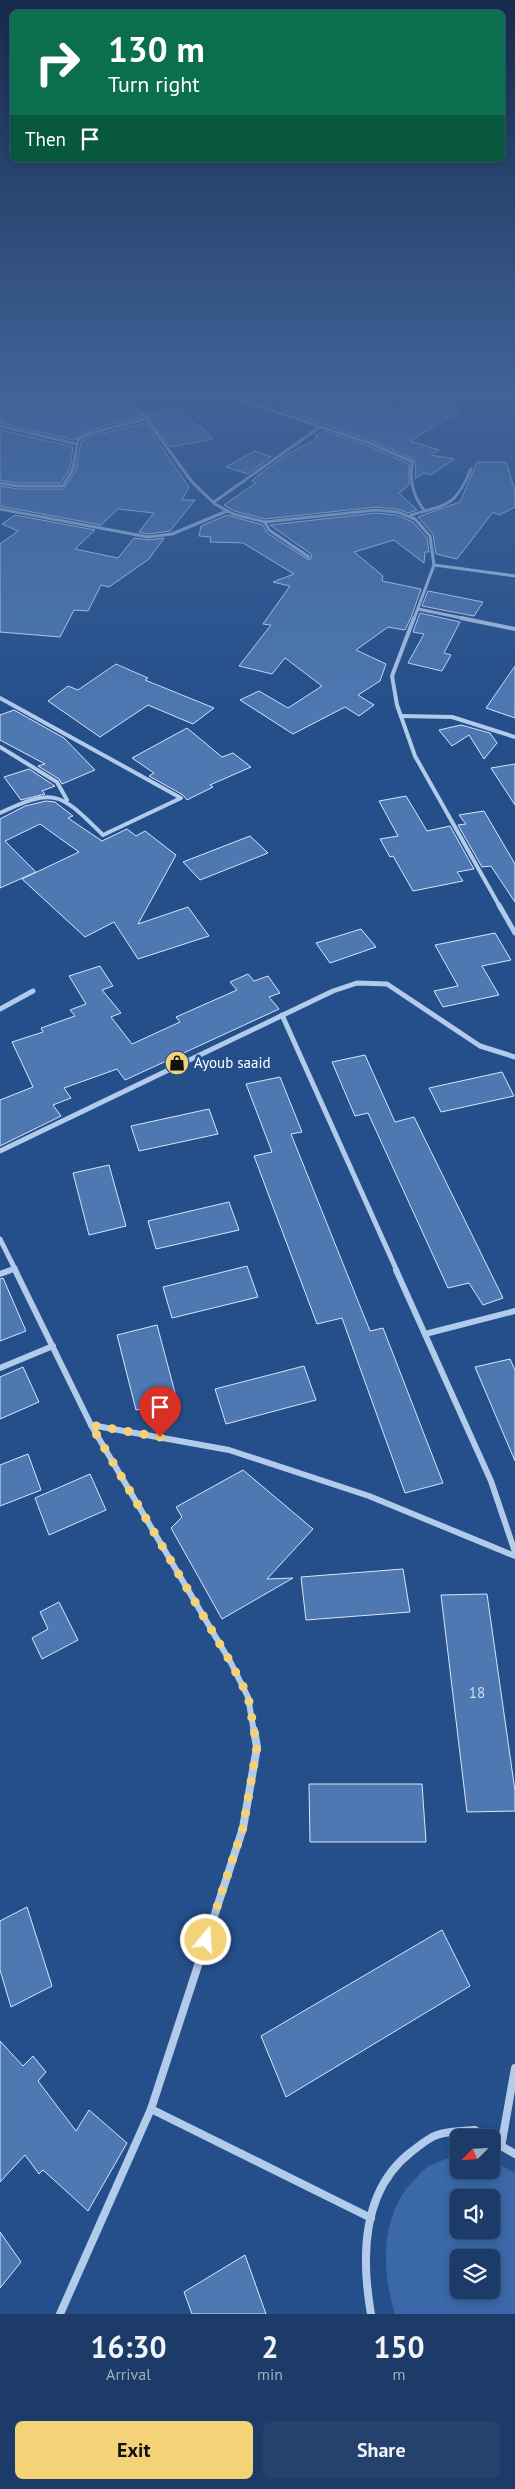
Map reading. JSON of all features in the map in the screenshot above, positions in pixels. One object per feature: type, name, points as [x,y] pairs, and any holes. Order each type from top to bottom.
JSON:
[{"type":"street","points":[[211,499],[227,511],[265,522],[345,511],[411,515],[446,504],[452,499]]},
{"type":"street","points":[[214,502],[218,499]]},
{"type":"street","points":[[416,499],[425,511]]},
{"type":"street","points":[[0,509],[148,537],[172,534],[227,511]]},
{"type":"street","points":[[411,515],[419,520],[430,535],[434,565],[392,676],[401,716],[414,756],[515,933]]},
{"type":"street","points":[[265,522],[269,530],[309,557]]},
{"type":"street","points":[[434,565],[515,576]]},
{"type":"street","points":[[418,609],[515,629]]},
{"type":"street","points":[[0,698],[181,798],[103,835],[66,800],[52,795],[35,796],[1,811]]},
{"type":"street","points":[[401,716],[452,717],[515,736]]},
{"type":"street","points":[[0,747],[52,778],[62,788],[66,800]]},
{"type":"street","points":[[0,1151],[333,991],[357,983],[387,984],[480,1046],[515,1057]]},
{"type":"street","points":[[0,1009],[33,991]]},
{"type":"street","points":[[282,1015],[491,1481],[515,1552]]},
{"type":"street","points":[[0,1239],[91,1425],[231,1663],[248,1696],[257,1747],[243,1828],[151,2109],[60,2314]]},
{"type":"street","points":[[0,1274],[15,1268]]},
{"type":"street","points":[[425,1334],[515,1311]]},
{"type":"street","points":[[0,1368],[54,1346]]},
{"type":"street","points":[[91,1425],[229,1450],[369,1496],[515,1556]]},
{"type":"street","points":[[515,2068],[502,2147],[515,2154]]},
{"type":"street","points":[[151,2109],[371,2218]]},
{"type":"street","points":[[371,2314],[365,2287],[365,2235],[379,2190],[404,2155],[436,2135],[450,2133]]},
{"type":"shaded area","points":[[450,2158],[450,2179],[500,2179],[500,2165],[515,2173],[515,2314],[395,2314],[387,2279],[387,2243],[390,2225],[395,2209],[404,2193],[423,2170]]},
{"type":"building","points":[[0,499],[195,500],[170,531],[148,534],[139,532],[154,513],[118,509],[101,525],[0,506]]},
{"type":"building","points":[[233,499],[405,499],[417,510],[408,513],[397,509],[376,507],[265,519],[234,511],[224,505]]},
{"type":"building","points":[[461,499],[515,499],[515,507],[499,515],[493,512],[457,559],[436,554],[433,534],[418,517],[460,502]]},
{"type":"building","points":[[376,513],[396,515],[413,522],[427,538],[429,552],[425,552],[424,563],[394,540],[354,552],[383,576],[382,581],[421,589],[412,615],[405,630],[388,627],[356,650],[386,664],[380,681],[358,695],[374,705],[359,716],[345,707],[293,734],[240,700],[259,691],[288,708],[322,686],[285,658],[272,674],[239,666],[271,625],[263,624],[290,586],[273,582],[294,574],[243,543],[210,542],[211,537],[199,536],[201,526],[227,515],[263,525],[267,533],[309,560],[312,558],[311,554],[270,525]]},
{"type":"building","points":[[15,515],[95,530],[75,549],[118,558],[134,538],[148,540],[164,538],[149,559],[109,587],[101,585],[88,611],[74,610],[60,637],[0,632],[0,544],[18,531],[2,524]]},
{"type":"building","points":[[428,591],[483,602],[474,616],[422,606]]},
{"type":"building","points":[[420,613],[460,622],[444,653],[451,655],[442,671],[408,663],[424,634],[413,632]]},
{"type":"building","points":[[116,664],[148,678],[145,680],[214,708],[193,724],[148,705],[100,737],[48,701],[68,686],[78,690]]},
{"type":"building","points":[[515,666],[515,718],[486,708]]},
{"type":"building","points":[[14,710],[64,738],[95,770],[62,784],[59,779],[38,766],[45,764],[0,740],[0,715]]},
{"type":"building","points":[[461,725],[490,733],[497,743],[484,759],[469,735],[452,746],[439,730]]},
{"type":"building","points":[[187,728],[222,757],[233,753],[251,767],[210,785],[213,787],[187,800],[183,795],[149,776],[154,773],[132,758]]},
{"type":"building","points":[[515,764],[515,805],[491,768]]},
{"type":"building","points":[[29,769],[55,786],[42,791],[45,794],[21,800],[4,777]]},
{"type":"building","points":[[406,796],[427,831],[450,826],[474,869],[457,872],[463,881],[413,891],[393,856],[390,857],[380,839],[398,836],[379,801]]},
{"type":"building","points":[[46,801],[55,802],[73,816],[68,818],[102,841],[127,829],[136,836],[145,831],[176,855],[138,924],[188,907],[209,936],[138,959],[114,922],[85,937],[22,879],[79,852],[40,824],[5,841],[36,872],[0,888],[0,819],[25,806]]},
{"type":"building","points":[[484,811],[515,864],[515,902],[491,866],[482,867],[458,825],[466,824],[459,815]]},
{"type":"building","points":[[250,836],[268,853],[200,880],[183,862]]},
{"type":"building","points":[[361,929],[376,947],[330,963],[316,943]]},
{"type":"building","points":[[495,933],[511,960],[482,966],[499,995],[443,1007],[434,991],[458,986],[435,945]]},
{"type":"building","points":[[100,966],[113,986],[102,990],[121,1013],[111,1017],[132,1044],[180,1022],[176,1017],[237,990],[230,982],[248,974],[254,981],[268,976],[280,993],[269,997],[279,1009],[125,1080],[117,1069],[64,1088],[71,1098],[53,1105],[61,1116],[0,1146],[0,1100],[33,1087],[12,1042],[43,1032],[41,1028],[75,1016],[70,1010],[86,1004],[69,976]]},
{"type":"building","points":[[365,1055],[395,1122],[414,1117],[503,1298],[483,1305],[469,1283],[448,1288],[368,1113],[355,1116],[332,1062]]},
{"type":"building","points":[[502,1072],[514,1096],[441,1112],[429,1088]]},
{"type":"building","points":[[280,1077],[302,1132],[291,1134],[370,1331],[383,1328],[443,1483],[405,1493],[342,1318],[317,1324],[254,1156],[272,1152],[246,1084]]},
{"type":"building","points":[[209,1109],[218,1134],[139,1151],[131,1126]]},
{"type":"building","points":[[109,1165],[126,1226],[89,1235],[73,1173]]},
{"type":"building","points":[[229,1202],[239,1230],[156,1249],[148,1221]]},
{"type":"building","points":[[247,1266],[258,1297],[172,1318],[163,1287]]},
{"type":"building","points":[[3,1278],[26,1331],[0,1341],[0,1279]]},
{"type":"building","points":[[157,1325],[177,1400],[136,1410],[117,1335]]},
{"type":"building","points":[[510,1359],[515,1370],[515,1461],[475,1367]]},
{"type":"building","points":[[304,1366],[316,1400],[226,1424],[215,1389]]},
{"type":"building","points":[[23,1367],[39,1402],[0,1419],[0,1377]]},
{"type":"building","points":[[28,1454],[41,1490],[0,1506],[0,1465]]},
{"type":"building","points":[[243,1470],[313,1529],[267,1579],[293,1578],[222,1619],[171,1528],[182,1517],[176,1507]]},
{"type":"building","points":[[90,1474],[106,1510],[49,1535],[35,1498]]},
{"type":"building","points":[[403,1569],[410,1612],[306,1620],[301,1577]]},
{"type":"building","points":[[487,1594],[515,1791],[515,1811],[467,1812],[441,1595]]},
{"type":"building","points":[[59,1602],[78,1640],[42,1659],[32,1638],[48,1629],[40,1612]]},
{"type":"building","points":[[309,1784],[422,1784],[426,1842],[310,1842]]},
{"type":"building","points":[[27,1907],[52,1986],[11,2007],[0,1970],[0,1921]]},
{"type":"building","points":[[442,1930],[470,1986],[286,2097],[261,2036]]},
{"type":"building","points":[[0,2041],[23,2066],[33,2056],[46,2072],[38,2081],[76,2131],[89,2110],[127,2143],[88,2211],[43,2170],[39,2174],[25,2155],[0,2182]]},
{"type":"building","points":[[0,2232],[21,2262],[0,2288]]},
{"type":"building","points":[[245,2255],[266,2314],[192,2314],[184,2292]]},
{"type":"place","name":"Ayoub saaid","points":[[177,1063]]},
{"type":"route","points":[[160,1437],[91,1425],[231,1663],[248,1696],[257,1747],[254,1776],[243,1828],[206,1940]]}]
